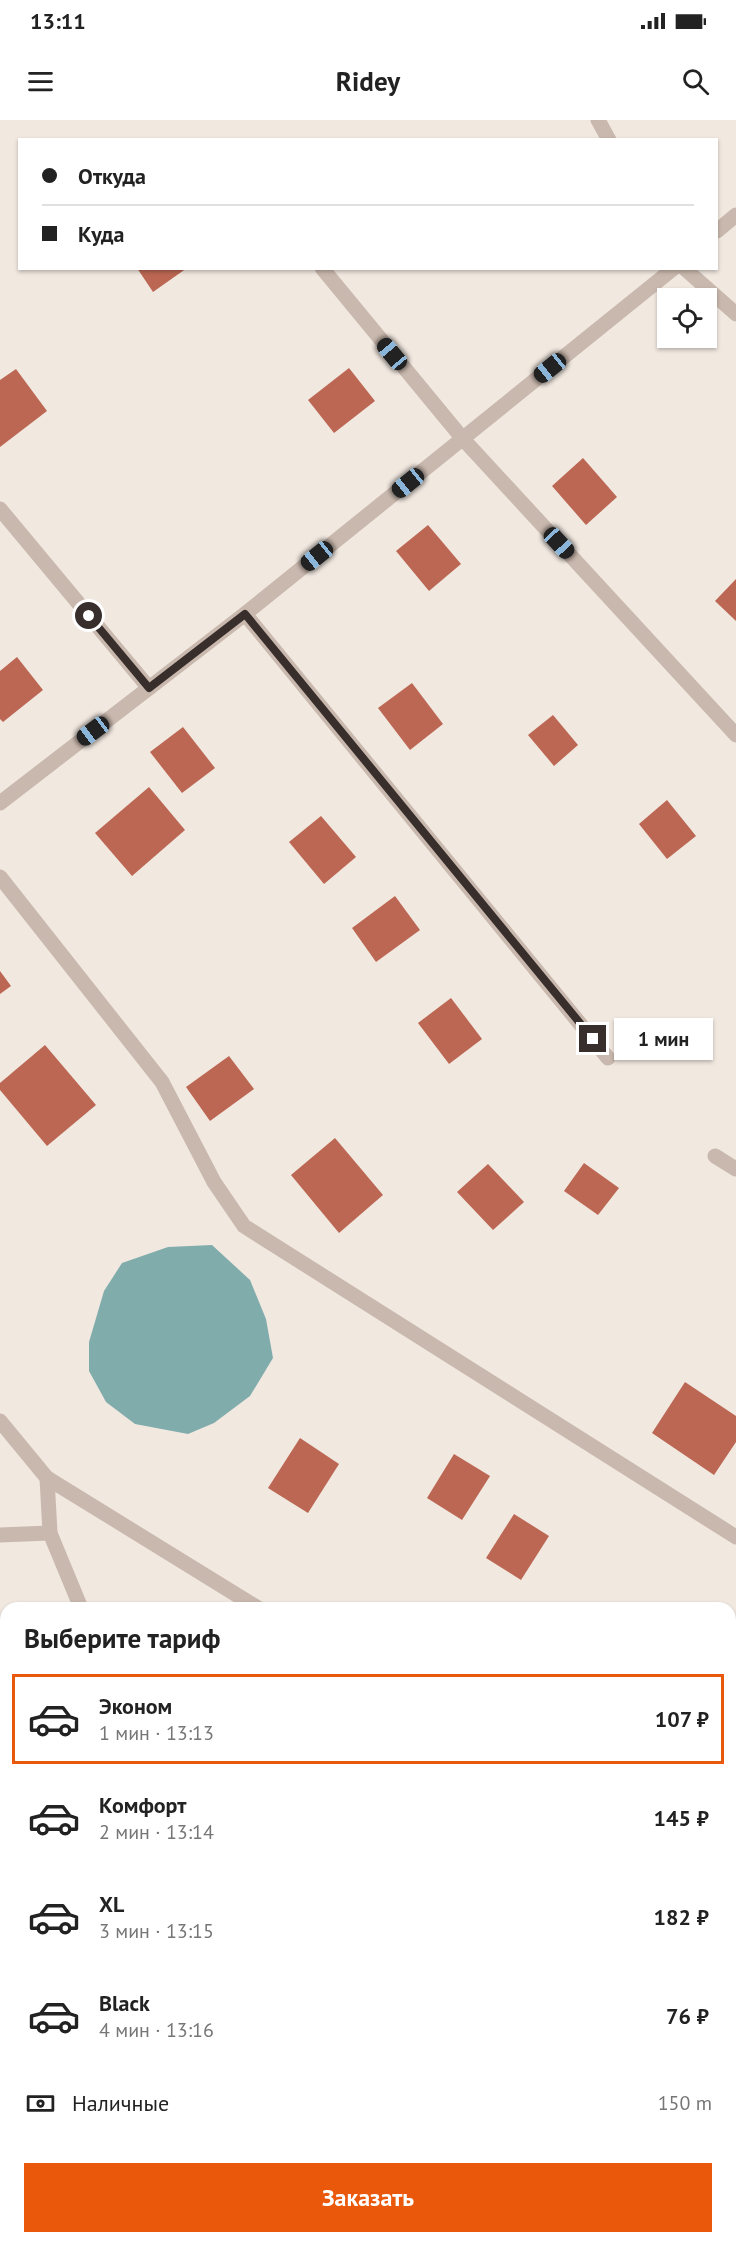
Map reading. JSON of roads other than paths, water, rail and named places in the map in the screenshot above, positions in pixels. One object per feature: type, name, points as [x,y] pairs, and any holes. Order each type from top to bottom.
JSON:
[{"type":"street","points":[[598,120],[608,138]]},
{"type":"street","points":[[718,230],[736,215]]},
{"type":"street","points":[[324,270],[463,439],[736,735]]},
{"type":"street","points":[[0,803],[245,614],[672,270]]},
{"type":"street","points":[[686,270],[736,314]]},
{"type":"street","points":[[0,509],[149,688]]},
{"type":"street","points":[[245,614],[608,1058]]},
{"type":"street","points":[[0,878],[162,1082],[214,1182],[244,1226],[736,1537]]},
{"type":"street","points":[[715,1156],[736,1169]]},
{"type":"street","points":[[0,1421],[47,1478],[248,1602]]},
{"type":"street","points":[[47,1478],[50,1533],[79,1602]]},
{"type":"street","points":[[0,1535],[50,1533]]},
{"type":"water","points":[[212,1245],[250,1280],[266,1319],[273,1358],[250,1396],[214,1423],[188,1434],[135,1424],[106,1402],[89,1371],[89,1342],[104,1291],[122,1263],[168,1247]]}]
